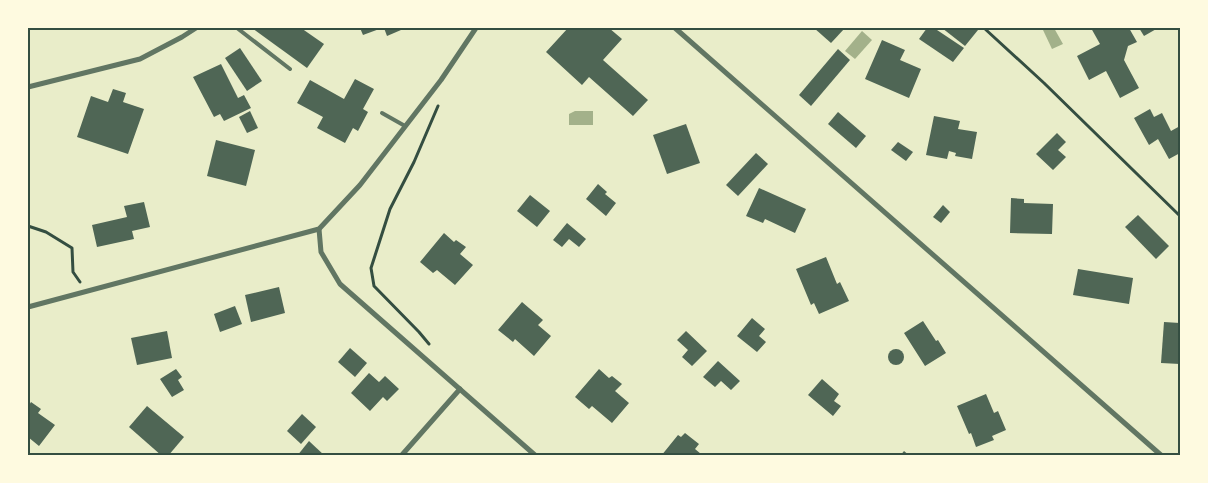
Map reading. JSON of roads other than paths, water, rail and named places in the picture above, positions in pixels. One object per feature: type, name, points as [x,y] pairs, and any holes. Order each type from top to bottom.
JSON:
[{"type":"street","points":[[28,87],[140,59],[196,28]]},
{"type":"street","points":[[28,307],[319,229],[360,185],[431,93],[476,28]]},
{"type":"street","points":[[675,28],[1162,456]]},
{"type":"street","points":[[319,229],[321,252],[340,284],[536,456]]},
{"type":"street","points":[[401,456],[460,389]]},
{"type":"lane","points":[[237,28],[290,69]]},
{"type":"lane","points":[[382,113],[405,126]]}]
